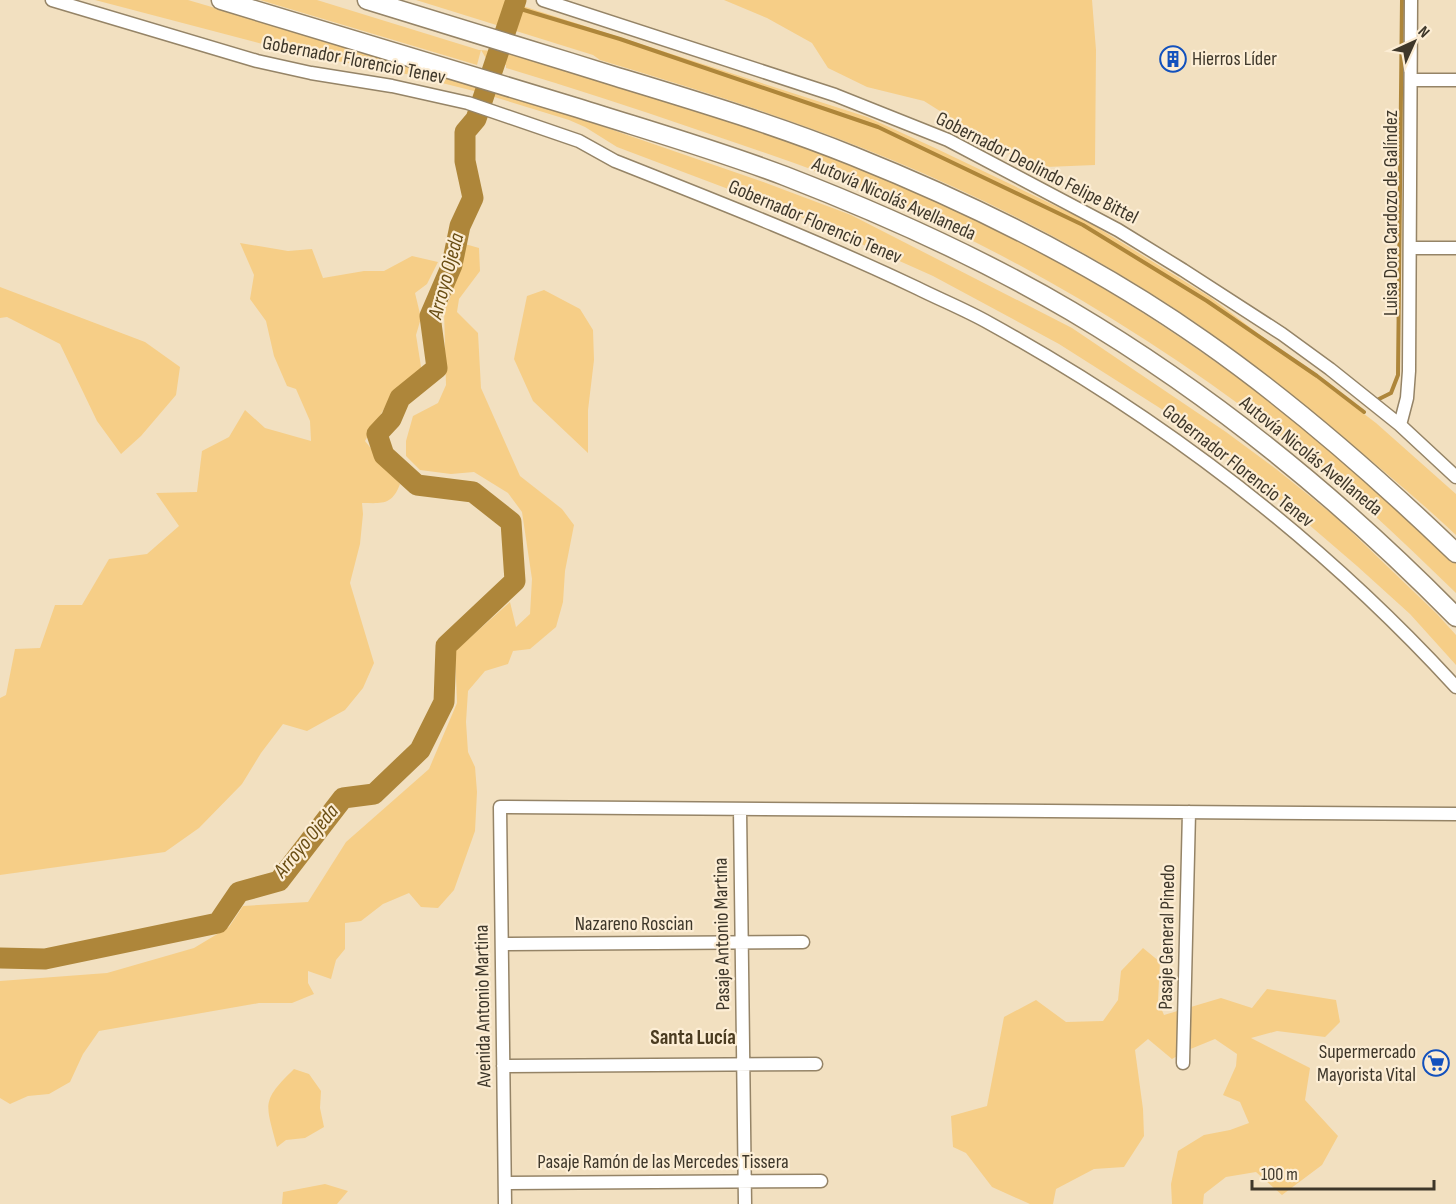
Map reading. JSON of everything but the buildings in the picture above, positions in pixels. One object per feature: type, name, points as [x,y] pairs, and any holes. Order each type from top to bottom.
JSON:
[{"type":"highway","name":"Autovía Nicolás Avellaneda","points":[[221,0],[662,134],[785,176],[930,238],[1041,294],[1112,336],[1177,379],[1268,448],[1370,533],[1456,617]]},
{"type":"highway","name":"Autovía Nicolás Avellaneda","points":[[367,0],[717,107],[850,155],[991,218],[1083,266],[1165,315],[1234,364],[1293,409],[1366,470],[1456,553]]},
{"type":"street","name":"Gobernador Florencio Tenev","points":[[52,0],[258,61],[310,73],[392,86],[468,104],[579,141],[615,161],[851,257],[988,322],[1097,387],[1191,450],[1289,527],[1376,605],[1456,687]]},
{"type":"street","name":"Gobernador Deolindo Felipe Bittel","points":[[543,0],[823,92],[948,140],[1118,230],[1183,270],[1320,362],[1400,425],[1456,477]]},
{"type":"street","name":"Luisa Dora Cardozo de Galíndez","points":[[1400,425],[1407,398],[1410,371],[1411,0]]},
{"type":"street","points":[[1411,80],[1456,80]]},
{"type":"street","points":[[1411,248],[1456,248]]},
{"type":"street","name":"Avenida Antonio Martina","points":[[505,1204],[500,807],[740,808]]},
{"type":"street","points":[[740,808],[1456,814]]},
{"type":"street","name":"Pasaje Antonio Martina","points":[[740,808],[745,1204]]},
{"type":"street","name":"Pasaje General Pinedo","points":[[1183,1063],[1189,812]]},
{"type":"street","name":"Nazareno Roscian","points":[[502,944],[803,942]]},
{"type":"street","points":[[503,1066],[816,1064]]},
{"type":"street","name":"Pasaje Ramón de las Mercedes Tissera","points":[[505,1183],[820,1181]]},
{"type":"shaded area","points":[[95,0],[188,0],[480,86],[479,88],[498,94],[500,91],[766,183],[851,215],[1072,328],[1226,432],[1276,469],[1337,518],[1437,614],[1456,635],[1456,665],[1410,614],[1357,566],[1286,505],[1185,424],[1059,344],[933,276],[792,213],[617,147],[569,120],[478,92],[394,71],[308,56]]},
{"type":"shaded area","points":[[260,0],[317,0],[481,50],[477,65]]},
{"type":"shaded area","points":[[416,0],[504,0],[867,117],[1087,221],[1210,297],[1376,423],[1456,494],[1456,535],[1399,484],[1245,358],[1186,316],[1116,272],[1043,231],[930,176],[856,145],[711,94],[600,60],[593,55]]},
{"type":"shaded area","points":[[724,0],[1092,0],[1096,50],[1095,165],[1046,167],[1005,152],[924,101],[867,87],[828,68],[812,43],[767,18]]},
{"type":"shaded area","points":[[512,47],[734,122],[879,177],[1021,242],[1159,323],[1292,419],[1356,471],[1456,563],[1456,593],[1335,480],[1284,439],[1177,361],[1121,324],[1063,290],[946,228],[863,190],[744,145],[506,68],[506,65],[487,60],[481,50],[510,52]]},
{"type":"shaded area","points":[[240,243],[288,251],[312,249],[323,278],[364,271],[384,271],[412,256],[438,262],[427,284],[415,293],[421,318],[416,335],[422,373],[395,390],[365,441],[400,484],[393,496],[385,502],[362,503],[360,544],[350,583],[374,663],[363,688],[345,710],[307,731],[283,724],[261,753],[242,784],[199,828],[165,852],[0,875],[0,698],[6,695],[15,649],[40,648],[55,605],[82,605],[109,559],[147,554],[179,526],[156,493],[197,492],[202,451],[229,437],[245,410],[265,428],[311,441],[310,421],[296,389],[287,386],[274,356],[266,321],[250,299],[254,275]]},
{"type":"shaded area","points":[[465,244],[479,248],[480,271],[459,299],[457,312],[478,333],[481,388],[520,476],[562,509],[574,525],[565,571],[563,602],[556,627],[530,649],[513,651],[508,664],[485,671],[468,691],[466,722],[468,752],[475,767],[477,792],[475,831],[454,890],[438,908],[421,907],[409,893],[383,904],[361,921],[345,923],[345,949],[336,960],[331,979],[308,971],[308,983],[314,994],[292,1003],[259,1003],[99,1031],[83,1054],[70,1082],[49,1094],[28,1096],[10,1104],[0,1098],[0,981],[107,973],[194,948],[229,927],[243,906],[308,902],[346,842],[429,769],[457,703],[455,651],[510,602],[516,627],[530,614],[532,579],[522,512],[508,493],[474,472],[451,474],[420,470],[406,456],[406,441],[413,416],[438,403],[446,385],[444,310],[450,298]]},
{"type":"shaded area","points":[[0,287],[145,342],[180,367],[176,395],[141,436],[121,454],[97,421],[60,344],[7,317],[0,318]]},
{"type":"shaded area","points":[[544,290],[580,309],[593,330],[594,360],[588,410],[588,453],[533,401],[514,359],[527,296]]},
{"type":"shaded area","points":[[1143,948],[1160,962],[1158,1001],[1164,1015],[1221,998],[1252,1008],[1267,989],[1336,1000],[1340,1022],[1325,1037],[1277,1031],[1251,1038],[1310,1068],[1305,1100],[1338,1136],[1322,1165],[1282,1195],[1256,1172],[1226,1177],[1204,1194],[1203,1204],[1172,1204],[1171,1184],[1178,1151],[1204,1135],[1230,1130],[1249,1123],[1240,1102],[1223,1095],[1236,1066],[1237,1054],[1215,1039],[1172,1059],[1148,1039],[1135,1050],[1143,1109],[1144,1136],[1124,1167],[1094,1169],[1056,1189],[1053,1204],[1030,1204],[992,1187],[966,1153],[953,1147],[951,1116],[987,1106],[1004,1017],[1036,1000],[1066,1022],[1103,1021],[1118,1000],[1121,971]]},
{"type":"shaded area","points":[[294,1069],[309,1074],[321,1091],[320,1108],[324,1127],[305,1138],[286,1140],[277,1147],[270,1121],[269,1104],[275,1089]]},
{"type":"shaded area","points":[[325,1184],[348,1191],[337,1204],[282,1204],[283,1192]]},
{"type":"waterway","name":"Arroyo Ojeda","points":[[0,958],[45,959],[218,923],[239,892],[279,881],[343,798],[374,794],[420,750],[444,702],[446,646],[515,581],[511,522],[473,492],[417,485],[384,455],[377,434],[391,419],[400,398],[437,368],[430,316],[452,265],[460,226],[473,198],[465,161],[465,132],[476,119],[516,0]]},
{"type":"waterway","points":[[1379,399],[1391,393],[1398,375],[1402,0]]},
{"type":"waterway","points":[[514,7],[620,39],[878,127],[1083,225],[1207,301],[1317,376],[1364,412]]},
{"type":"place","name":"Hierros Líder","points":[[1173,59]]},
{"type":"place","name":"Supermercado Mayorista Vital","points":[[1436,1063]]},
{"type":"district","name":"Santa Lucía","points":[[693,1037]]}]
